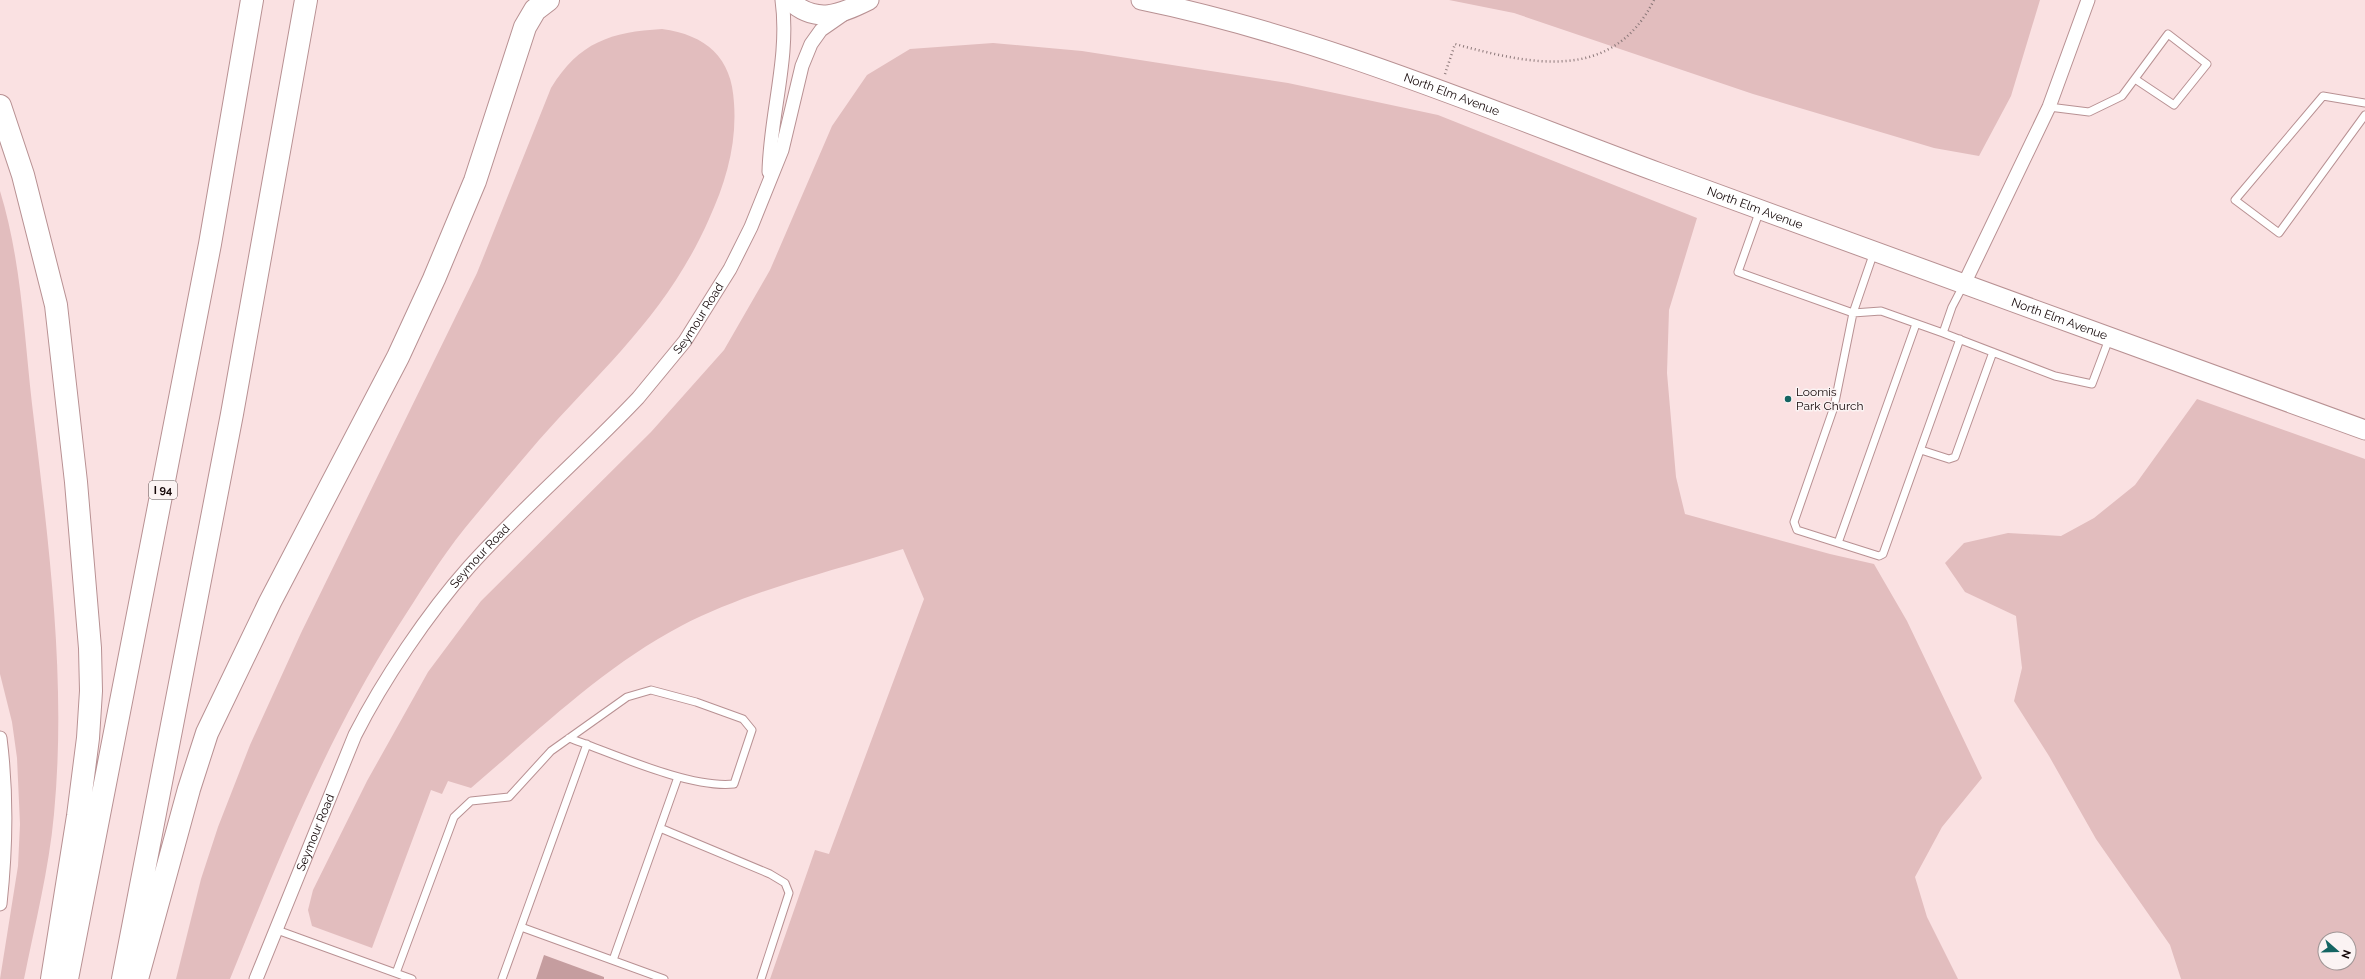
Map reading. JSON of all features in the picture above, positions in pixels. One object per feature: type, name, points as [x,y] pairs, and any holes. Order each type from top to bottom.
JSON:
[{"type":"highway","name":"I 94","points":[[67,979],[210,244],[252,0]]},
{"type":"highway","points":[[123,979],[232,414],[306,0]]},
{"type":"highway","points":[[137,979],[189,789],[207,733],[270,602],[411,330],[447,250],[475,181],[525,27],[535,10],[548,0]]},
{"type":"highway","points":[[0,106],[27,187],[56,305],[78,498],[90,648],[91,691],[88,738],[78,816],[52,979]]},
{"type":"main road","points":[[789,0],[799,8],[818,15],[839,14],[864,2]]},
{"type":"main road","name":"North Elm Avenue","points":[[1142,0],[1188,10],[1289,38],[1438,91],[2365,430]]},
{"type":"street","name":"Seymour Road","points":[[769,178],[770,146],[783,45],[782,0]]},
{"type":"street","points":[[1964,284],[2049,107],[2088,0]]},
{"type":"street","name":"Seymour Road","points":[[256,979],[355,735],[387,680],[431,616],[468,569],[522,513],[619,419],[678,351],[699,321],[730,269],[751,227],[769,178],[786,139],[802,66],[811,44],[822,30],[864,2]]},
{"type":"street","points":[[0,738],[5,808],[0,904]]},
{"type":"lane","points":[[2049,107],[2089,112],[2122,96],[2168,34],[2207,64],[2174,104],[2135,79]]},
{"type":"lane","points":[[2365,103],[2323,96],[2235,200],[2279,233],[2365,115]]},
{"type":"lane","points":[[1760,210],[1738,272],[1853,313],[1881,311],[2055,376],[2092,384],[2110,337]]},
{"type":"lane","points":[[1875,252],[1853,313],[1834,407],[1794,522],[1797,530],[1879,556],[1883,554],[1960,340]]},
{"type":"lane","points":[[1943,333],[1952,307],[1964,284]]},
{"type":"lane","points":[[1838,543],[1916,324]]},
{"type":"lane","points":[[1921,450],[1950,459],[1955,457],[1993,352]]},
{"type":"lane","points":[[396,973],[454,817],[471,801],[509,797],[551,750],[627,697],[651,690],[696,702],[743,719],[752,730],[734,784],[721,786],[678,777],[569,738]]},
{"type":"lane","points":[[502,979],[587,744]]},
{"type":"lane","points":[[613,960],[678,777]]},
{"type":"lane","points":[[660,828],[770,874],[785,883],[789,893],[761,979]]},
{"type":"lane","points":[[521,927],[664,979]]},
{"type":"lane","points":[[277,930],[412,979]]},
{"type":"path","points":[[1438,91],[1455,44],[1534,62],[1580,60],[1610,49],[1625,40],[1641,23],[1654,0]]},
{"type":"shaded area","points":[[1449,0],[2040,0],[2011,96],[1979,156],[1934,148],[1753,94],[1514,13]]},
{"type":"shaded area","points":[[662,29],[678,32],[692,37],[704,43],[714,51],[722,61],[728,73],[732,87],[734,103],[734,133],[729,162],[715,205],[693,252],[655,310],[633,337],[539,440],[465,528],[438,564],[397,628],[348,712],[326,755],[286,844],[230,979],[176,979],[201,879],[218,827],[250,745],[301,633],[477,273],[551,88],[562,72],[573,60],[598,42],[627,33]]},
{"type":"shaded area","points":[[993,43],[1082,51],[1288,83],[1438,115],[1697,218],[1669,310],[1667,373],[1676,477],[1685,514],[1830,554],[1874,564],[1907,621],[1982,778],[1942,827],[1915,877],[1927,917],[1958,979],[770,979],[815,850],[829,854],[924,599],[903,549],[790,583],[735,602],[681,626],[652,642],[598,680],[471,788],[448,781],[442,794],[431,790],[372,948],[312,926],[308,910],[313,890],[367,781],[428,672],[481,601],[651,432],[724,350],[770,270],[832,126],[867,75],[910,49]]},
{"type":"shaded area","points":[[0,191],[13,243],[21,296],[44,506],[54,608],[57,660],[57,763],[52,835],[24,979],[0,979],[18,866],[20,824],[17,758],[12,722],[0,674]]},
{"type":"shaded area","points":[[2197,399],[2365,459],[2365,979],[2181,979],[2170,945],[2096,839],[2049,756],[2014,701],[2022,668],[2016,616],[1965,592],[1945,563],[1964,543],[2008,533],[2061,536],[2094,518],[2135,485]]},
{"type":"building","points":[[544,955],[604,977],[604,979],[536,979]]},
{"type":"place","name":"Loomis Park Church","points":[[1788,399]]}]
